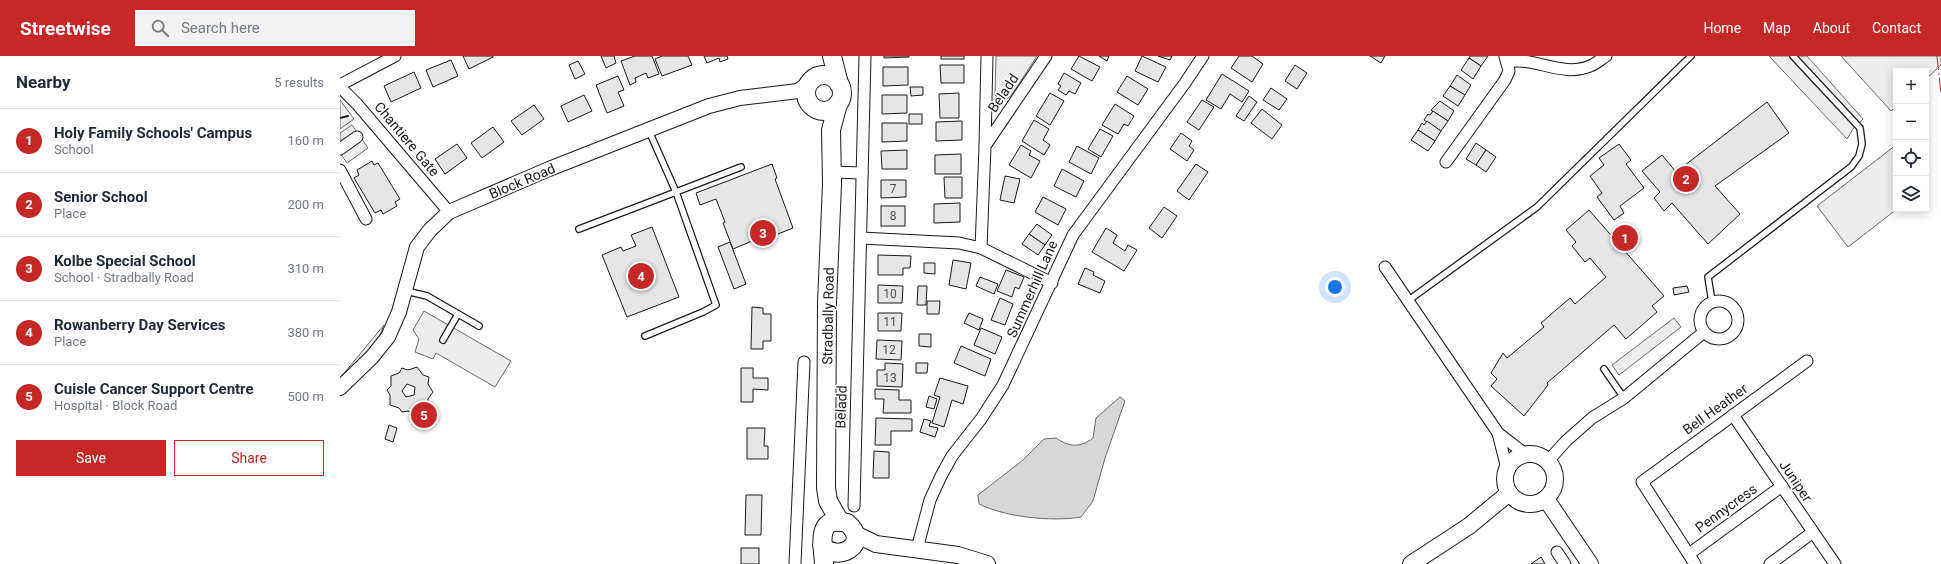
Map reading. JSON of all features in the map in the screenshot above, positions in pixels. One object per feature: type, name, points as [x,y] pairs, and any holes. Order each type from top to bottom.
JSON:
[{"type":"main road","points":[[809,91],[827,111],[834,108],[838,104],[841,97],[832,56]]},
{"type":"main road","points":[[809,91],[832,56]]},
{"type":"main road","points":[[809,91],[828,76],[839,84]]},
{"type":"main road","points":[[809,91],[831,130]]},
{"type":"main road","name":"Stradbally Road","points":[[824,552],[828,501],[826,488],[827,303],[832,172],[831,130],[838,104]]},
{"type":"main road","points":[[1525,454],[1542,456],[1553,468],[1555,485],[1546,499],[1538,503],[1526,503],[1515,499],[1509,493],[1505,477],[1507,469],[1514,460],[1525,454]]},
{"type":"main road","points":[[1410,564],[1469,526],[1509,493]]},
{"type":"main road","points":[[1546,499],[1590,564]]},
{"type":"main road","name":"Stradbally Road","points":[[828,501],[840,522]]},
{"type":"main road","points":[[876,544],[844,556],[824,552],[833,522],[840,522],[846,523],[855,534],[876,544],[958,555],[987,564]]},
{"type":"main road","points":[[850,553],[856,540],[855,534]]},
{"type":"street","name":"Chantiere Gate","points":[[395,56],[340,86],[449,212]]},
{"type":"street","name":"Beladd","points":[[854,506],[864,56]]},
{"type":"street","name":"Beladd","points":[[981,248],[987,56]]},
{"type":"street","name":"Beladd","points":[[985,146],[1046,56]]},
{"type":"street","name":"Summerhill Lane","points":[[917,549],[930,500],[940,476],[952,456],[981,419],[1003,385],[1052,283],[1073,235],[1185,84],[1202,56]]},
{"type":"street","points":[[1446,162],[1505,80],[1510,71],[1506,59],[1527,59],[1551,67],[1568,70],[1591,66],[1606,56]]},
{"type":"street","name":"Block Road","points":[[340,388],[372,357],[388,337],[399,312],[417,247],[430,230],[449,212],[549,169],[709,106],[740,98],[809,91]]},
{"type":"street","points":[[340,149],[357,137]]},
{"type":"street","points":[[340,170],[366,219]]},
{"type":"street","points":[[832,172],[862,173]]},
{"type":"street","points":[[861,238],[959,243],[981,248],[1052,283]]},
{"type":"street","points":[[1385,267],[1409,300],[1498,433],[1525,454]]},
{"type":"street","points":[[1718,301],[1729,304],[1737,313],[1737,324],[1731,334],[1720,338],[1714,338],[1704,332],[1700,321],[1701,315],[1707,305],[1712,302],[1718,301]]},
{"type":"street","points":[[1548,461],[1566,441],[1592,418],[1624,398],[1704,332]]},
{"type":"street","name":"Bell Heather","points":[[1689,554],[1642,482],[1807,361]]},
{"type":"street","points":[[795,564],[804,362]]},
{"type":"street","name":"Juniper","points":[[1733,415],[1835,564]]},
{"type":"street","points":[[1498,433],[1507,469]]},
{"type":"street","name":"Pennycress","points":[[1689,554],[1782,486]]},
{"type":"street","points":[[1770,564],[1813,532]]},
{"type":"street","points":[[1557,552],[1565,564]]},
{"type":"street","points":[[1689,554],[1695,564]]},
{"type":"lane","points":[[1409,300],[1537,207],[1692,56]]},
{"type":"lane","points":[[1712,302],[1708,278],[1851,167],[1859,156],[1862,144],[1860,128],[1793,56]]},
{"type":"lane","points":[[644,336],[716,305],[676,192],[648,131]]},
{"type":"lane","points":[[579,229],[741,166]]},
{"type":"lane","points":[[405,291],[427,296],[478,326]]},
{"type":"lane","points":[[443,340],[458,314]]},
{"type":"lane","points":[[1604,369],[1624,398]]},
{"type":"shaded area","points":[[996,56],[1037,56],[1011,96],[1005,100],[999,99],[995,95]]},
{"type":"shaded area","points":[[1769,56],[1807,56],[1863,119],[1853,129],[1847,139]]},
{"type":"shaded area","points":[[1841,56],[1941,56],[1941,65],[1929,76],[1929,68],[1893,68],[1893,109],[1891,111]]},
{"type":"shaded area","points":[[340,100],[354,119],[340,129]]},
{"type":"shaded area","points":[[352,125],[368,148],[347,163],[340,153],[340,133]]},
{"type":"shaded area","points":[[1893,147],[1893,212],[1848,247],[1817,206]]},
{"type":"shaded area","points":[[424,311],[511,361],[495,387],[436,353],[433,359],[415,352],[419,339],[413,330]]},
{"type":"shaded area","points":[[1674,318],[1681,327],[1619,375],[1612,365]]},
{"type":"shaded area","points":[[384,325],[377,342],[365,357],[340,378]]},
{"type":"shaded area","points":[[1120,397],[1125,401],[1105,458],[1093,501],[1081,517],[1043,519],[1002,512],[979,504],[978,495],[1023,460],[1044,439],[1056,438],[1070,445],[1079,445],[1093,438],[1096,418]]},
{"type":"building","points":[[463,56],[493,56],[493,57],[469,69]]},
{"type":"building","points":[[601,56],[614,56],[616,63],[606,68]]},
{"type":"building","points":[[635,56],[652,56],[659,74],[648,78],[646,73],[635,78],[636,82],[630,85],[621,61]]},
{"type":"building","points":[[662,56],[688,56],[692,65],[662,76],[655,59]]},
{"type":"building","points":[[704,56],[727,56],[728,59],[720,62],[719,58],[707,63]]},
{"type":"building","points":[[884,56],[909,56],[909,57],[884,58]]},
{"type":"building","points":[[941,56],[964,56],[964,59],[941,59]]},
{"type":"building","points":[[1079,56],[1100,67],[1092,81],[1071,69]]},
{"type":"building","points":[[1099,56],[1109,56],[1107,61]]},
{"type":"building","points":[[1142,56],[1166,67],[1158,82],[1135,71]]},
{"type":"building","points":[[1158,56],[1172,56],[1170,60]]},
{"type":"building","points":[[1239,56],[1252,56],[1263,64],[1252,82],[1231,68]]},
{"type":"building","points":[[1370,56],[1385,56],[1381,63]]},
{"type":"building","points":[[1470,56],[1488,56],[1481,66],[1469,58]]},
{"type":"building","points":[[1469,58],[1481,66],[1473,79],[1461,70]]},
{"type":"building","points":[[451,60],[458,76],[433,87],[426,70]]},
{"type":"building","points":[[578,61],[585,74],[575,79],[569,65]]},
{"type":"building","points":[[940,65],[964,65],[964,83],[941,83]]},
{"type":"building","points":[[1295,65],[1307,73],[1297,89],[1285,81]]},
{"type":"building","points":[[883,67],[908,67],[908,85],[883,86]]},
{"type":"building","points":[[414,72],[421,88],[391,102],[384,86]]},
{"type":"building","points":[[1064,73],[1081,83],[1075,94],[1069,91],[1066,95],[1058,90],[1061,86],[1058,84]]},
{"type":"building","points":[[1222,74],[1249,91],[1242,102],[1230,94],[1221,109],[1206,100]]},
{"type":"building","points":[[1457,75],[1471,85],[1465,95],[1450,86]]},
{"type":"building","points":[[618,76],[624,90],[618,92],[624,106],[607,113],[596,85]]},
{"type":"building","points":[[1127,76],[1148,89],[1138,105],[1117,92]]},
{"type":"building","points":[[1450,86],[1465,95],[1458,106],[1443,96]]},
{"type":"building","points":[[910,87],[923,87],[923,95],[911,96]]},
{"type":"building","points":[[1271,88],[1287,99],[1279,110],[1263,100]]},
{"type":"building","points":[[959,93],[959,118],[940,118],[939,94]]},
{"type":"building","points":[[1050,93],[1064,101],[1050,125],[1036,116]]},
{"type":"building","points":[[584,95],[592,111],[568,122],[561,106]]},
{"type":"building","points":[[882,95],[907,95],[907,113],[882,114]]},
{"type":"building","points":[[1249,96],[1257,102],[1244,121],[1236,116]]},
{"type":"building","points":[[1202,100],[1214,107],[1199,130],[1187,122]]},
{"type":"building","points":[[1440,101],[1454,111],[1448,121],[1431,110]]},
{"type":"building","points":[[1767,102],[1789,133],[1715,186],[1740,214],[1708,244],[1672,203],[1664,211],[1654,198],[1660,192],[1642,171],[1662,155],[1676,172]]},
{"type":"building","points":[[1115,104],[1134,116],[1128,126],[1124,124],[1118,134],[1102,125]]},
{"type":"building","points":[[534,105],[544,119],[522,135],[511,121]]},
{"type":"building","points":[[1262,109],[1282,125],[1272,139],[1251,123]]},
{"type":"building","points":[[1433,111],[1448,121],[1441,131],[1424,120],[1428,114],[1430,115]]},
{"type":"building","points":[[909,114],[922,114],[922,124],[909,124]]},
{"type":"building","points":[[1034,120],[1049,129],[1043,140],[1050,145],[1044,155],[1022,141]]},
{"type":"building","points":[[962,121],[962,140],[936,141],[936,122]]},
{"type":"building","points":[[1427,121],[1441,131],[1435,141],[1418,130],[1422,123],[1424,125]]},
{"type":"building","points":[[882,123],[907,123],[907,141],[882,142]]},
{"type":"building","points":[[493,127],[504,142],[482,158],[471,143]]},
{"type":"building","points":[[1100,129],[1113,136],[1101,157],[1088,149]]},
{"type":"building","points":[[1418,130],[1435,141],[1428,151],[1411,140]]},
{"type":"building","points":[[1181,133],[1192,141],[1189,146],[1194,150],[1187,161],[1170,149]]},
{"type":"building","points":[[1476,143],[1486,150],[1476,165],[1466,159]]},
{"type":"building","points":[[457,144],[467,158],[445,174],[435,159]]},
{"type":"building","points":[[1619,144],[1631,160],[1626,164],[1644,188],[1620,206],[1624,213],[1614,220],[1597,197],[1602,193],[1590,176],[1604,165],[1599,158]]},
{"type":"building","points":[[1021,145],[1031,151],[1029,155],[1040,161],[1031,178],[1009,165]]},
{"type":"building","points":[[1077,146],[1099,158],[1091,174],[1069,162]]},
{"type":"building","points":[[907,150],[907,169],[882,169],[881,151]]},
{"type":"building","points":[[1486,150],[1496,157],[1486,172],[1476,165]]},
{"type":"building","points":[[961,154],[961,174],[935,174],[935,155]]},
{"type":"building","points":[[372,161],[374,165],[378,163],[400,199],[395,202],[397,206],[383,214],[381,210],[375,213],[354,178],[359,175],[357,170]]},
{"type":"building","points":[[772,164],[777,178],[775,179],[793,228],[773,236],[769,224],[748,232],[752,241],[733,249],[716,199],[700,205],[696,193]]},
{"type":"building","points":[[1196,164],[1208,172],[1189,200],[1177,191]]},
{"type":"building","points":[[1062,169],[1084,181],[1076,197],[1054,186]]},
{"type":"building","points":[[1005,176],[1020,179],[1014,203],[1000,200]]},
{"type":"building","points":[[944,177],[962,177],[962,198],[945,198]]},
{"type":"building","points":[[881,180],[906,180],[906,197],[881,198]]},
{"type":"building","points":[[1043,197],[1066,209],[1058,225],[1035,212]]},
{"type":"building","points":[[960,203],[960,222],[934,223],[934,204]]},
{"type":"building","points":[[881,206],[905,206],[905,226],[881,226]]},
{"type":"building","points":[[1164,207],[1177,216],[1162,238],[1149,228]]},
{"type":"building","points":[[1589,210],[1664,296],[1652,306],[1657,312],[1626,339],[1614,325],[1547,383],[1548,385],[1524,416],[1491,386],[1497,379],[1491,373],[1503,353],[1507,358],[1544,327],[1541,323],[1570,298],[1575,304],[1606,277],[1590,258],[1585,262],[1572,246],[1576,242],[1566,230]]},
{"type":"building","points":[[1037,224],[1052,235],[1045,245],[1029,234]]},
{"type":"building","points":[[652,227],[679,297],[627,317],[602,255],[621,247],[623,251],[636,246],[631,235]]},
{"type":"building","points":[[1106,228],[1117,235],[1113,243],[1125,251],[1128,245],[1137,250],[1124,271],[1092,252]]},
{"type":"building","points":[[1029,234],[1045,245],[1038,255],[1022,244]]},
{"type":"building","points":[[730,242],[746,284],[734,289],[718,247]]},
{"type":"building","points":[[878,255],[911,256],[910,268],[903,268],[903,275],[878,275]]},
{"type":"building","points":[[953,260],[971,263],[966,289],[949,285]]},
{"type":"building","points":[[924,263],[935,263],[935,274],[924,273]]},
{"type":"building","points":[[1085,268],[1094,272],[1093,275],[1105,281],[1100,293],[1078,284]]},
{"type":"building","points":[[1006,270],[1024,277],[1019,289],[1015,287],[1012,297],[997,291]]},
{"type":"building","points":[[980,277],[998,284],[994,294],[976,286]]},
{"type":"building","points":[[878,285],[903,286],[902,303],[878,303]]},
{"type":"building","points":[[918,286],[927,286],[926,305],[917,305]]},
{"type":"building","points":[[1687,286],[1689,292],[1674,295],[1673,288]]},
{"type":"building","points":[[1000,298],[1013,304],[1005,325],[991,320]]},
{"type":"building","points":[[927,301],[940,301],[939,314],[927,314]]},
{"type":"building","points":[[752,307],[763,308],[763,314],[771,314],[771,341],[763,341],[763,349],[751,349]]},
{"type":"building","points":[[878,313],[902,313],[901,331],[878,331]]},
{"type":"building","points":[[969,313],[983,319],[979,330],[964,323]]},
{"type":"building","points":[[981,328],[1002,337],[995,354],[974,345]]},
{"type":"building","points":[[919,334],[931,334],[931,347],[919,346]]},
{"type":"building","points":[[877,340],[902,341],[901,360],[876,359]]},
{"type":"building","points":[[961,346],[991,359],[985,376],[954,363]]},
{"type":"building","points":[[885,363],[903,364],[902,387],[877,386],[877,370],[885,370]]},
{"type":"building","points":[[916,363],[928,363],[927,373],[916,373]]},
{"type":"building","points":[[417,367],[423,375],[429,377],[428,384],[433,392],[428,399],[428,405],[422,407],[417,414],[408,411],[402,412],[399,408],[390,405],[390,395],[387,390],[391,386],[391,376],[399,373],[402,368],[408,370]],"holes":[[[407,384],[415,387],[414,395],[406,397],[402,391]]]},
{"type":"building","points":[[741,368],[753,368],[753,378],[768,378],[768,390],[753,389],[753,402],[741,402]]},
{"type":"building","points":[[940,378],[968,386],[963,404],[952,400],[944,427],[932,423],[940,397],[934,395]]},
{"type":"building","points":[[875,389],[899,390],[899,400],[911,400],[911,413],[883,413],[884,399],[875,399]]},
{"type":"building","points":[[929,396],[937,399],[934,409],[926,407]]},
{"type":"building","points":[[876,418],[912,419],[912,431],[891,431],[891,445],[875,445]]},
{"type":"building","points":[[924,419],[931,421],[929,426],[938,428],[935,437],[920,432]]},
{"type":"building","points":[[389,425],[397,428],[393,442],[385,439]]},
{"type":"building","points":[[747,428],[765,428],[764,446],[768,446],[768,459],[747,459]]},
{"type":"building","points":[[874,451],[889,452],[889,478],[873,478]]},
{"type":"building","points":[[746,495],[762,495],[761,535],[745,535]]},
{"type":"building","points":[[741,548],[759,548],[759,564],[741,564]]},
{"type":"building","points":[[1541,557],[1545,564],[1531,564]]},
{"type":"wall","points":[[340,118],[348,116]]},
{"type":"power","points":[[1937,56],[1941,94]]},
{"type":"place","name":"Senior School","points":[[1686,179]]},
{"type":"place","name":"Kolbe Special School","points":[[763,233]]},
{"type":"place","name":"Holy Family Schools' Campus","points":[[1625,238]]},
{"type":"place","name":"Rowanberry Day Services","points":[[641,276]]},
{"type":"place","name":"Cuisle Cancer Support Centre","points":[[424,415]]}]
